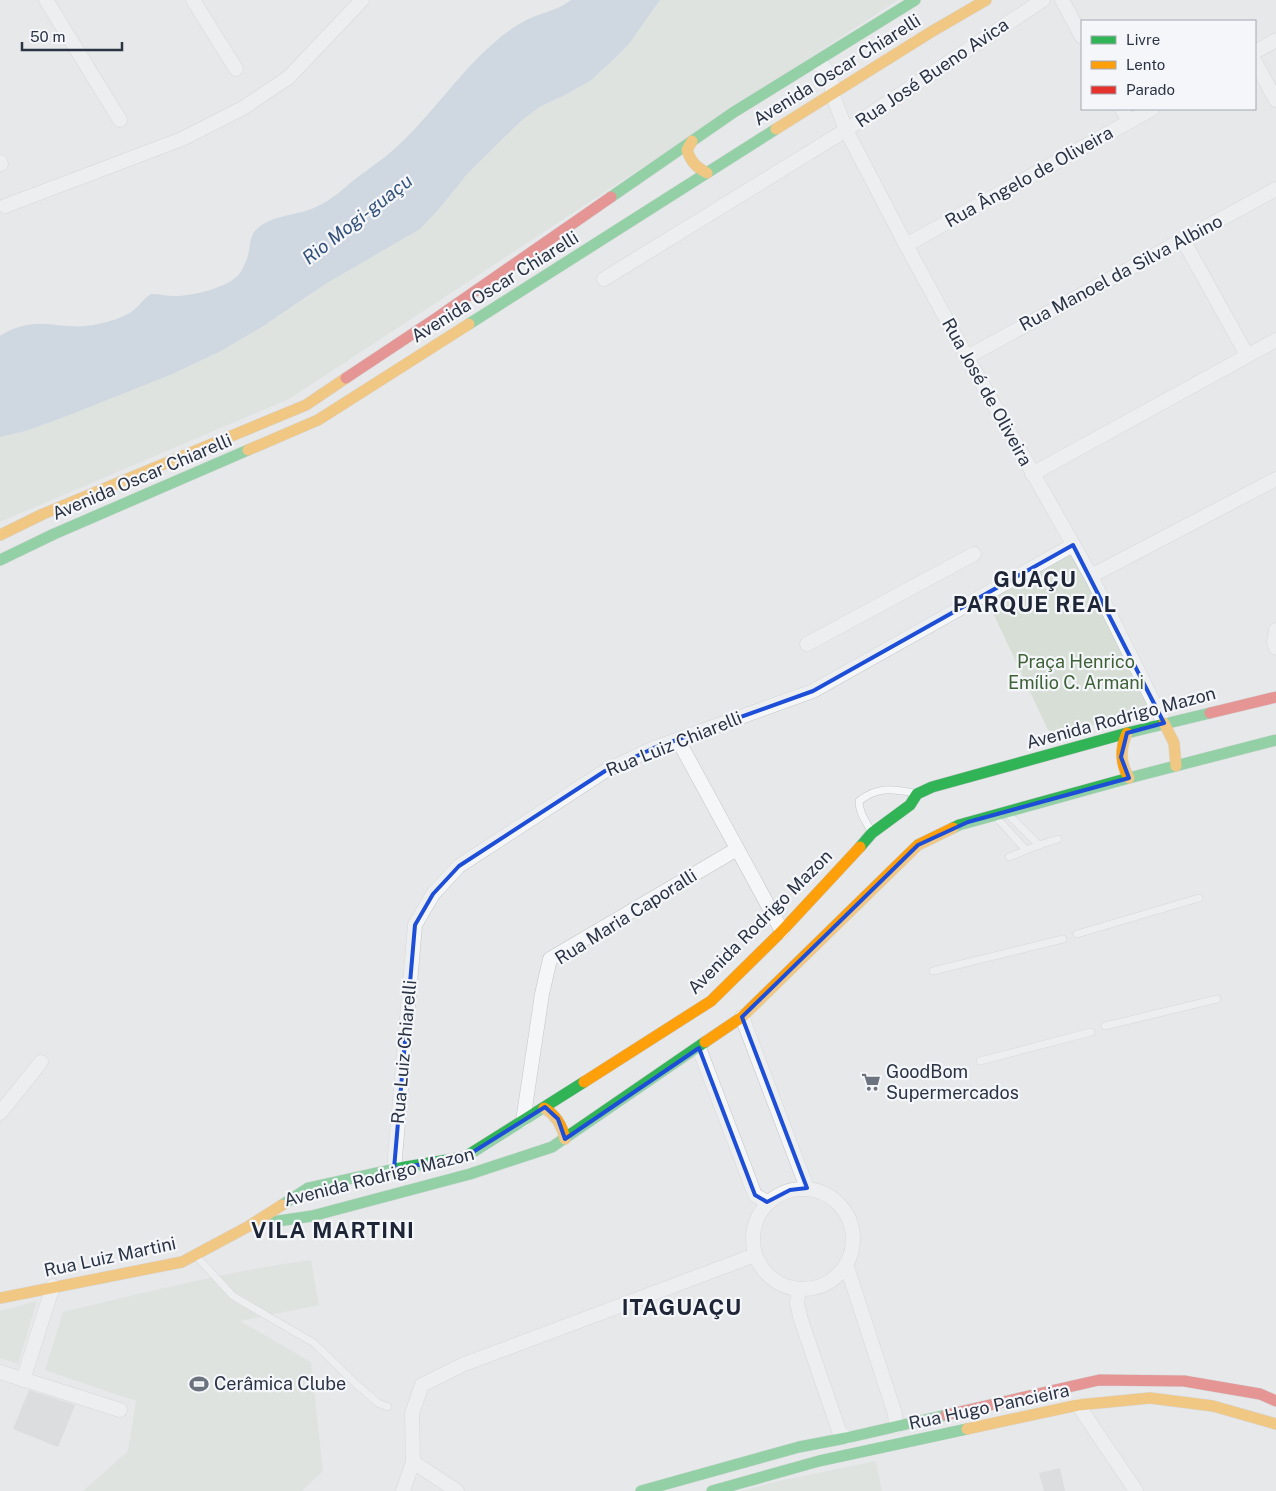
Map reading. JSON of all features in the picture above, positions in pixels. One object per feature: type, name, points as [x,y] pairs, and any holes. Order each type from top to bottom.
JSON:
[{"type":"street","points":[[46,0],[120,120]]},
{"type":"street","points":[[193,0],[236,69]]},
{"type":"street","points":[[2,207],[182,139],[243,108],[289,77],[362,0]]},
{"type":"street","name":"Avenida Oscar Chiarelli","points":[[0,535],[44,514],[306,405],[435,319],[734,112],[915,0]]},
{"type":"street","name":"Avenida Oscar Chiarelli","points":[[0,560],[54,534],[318,420],[832,93],[986,0]]},
{"type":"street","name":"Rua José Bueno Avica","points":[[604,279],[846,130],[1043,0]]},
{"type":"street","points":[[1062,0],[1081,35]]},
{"type":"street","points":[[1256,51],[1276,40]]},
{"type":"street","name":"Rua José de Oliveira","points":[[815,63],[823,66],[829,74],[832,83],[832,93],[846,130],[967,357],[1091,576],[1164,723]]},
{"type":"street","points":[[1256,64],[1276,100]]},
{"type":"street","points":[[1123,110],[1129,121]]},
{"type":"street","name":"Rua Ângelo de Oliveira","points":[[906,245],[1150,110]]},
{"type":"street","points":[[692,141],[687,150],[689,158],[695,167],[707,173]]},
{"type":"street","name":"Rua Manoel da Silva Albino","points":[[967,357],[1276,189]]},
{"type":"street","points":[[1183,240],[1247,356]]},
{"type":"street","points":[[1032,474],[1276,340]]},
{"type":"street","points":[[1091,576],[1276,479]]},
{"type":"street","name":"Rua Luiz Chiarelli","points":[[394,1169],[415,925],[433,894],[459,866],[604,771],[654,748],[812,690],[1073,544]]},
{"type":"street","points":[[807,644],[974,554]]},
{"type":"street","points":[[1276,630],[1274,642],[1276,648]]},
{"type":"street","name":"Avenida Rodrigo Mazon","points":[[249,1226],[308,1188],[394,1169],[466,1157],[524,1126],[544,1108],[711,1001],[782,931],[872,833],[910,806],[917,794],[932,787],[1164,723],[1276,697]]},
{"type":"street","points":[[1164,723],[1176,748],[1176,766]]},
{"type":"street","points":[[1127,733],[1123,740],[1121,757],[1128,778]]},
{"type":"street","points":[[678,740],[782,931]]},
{"type":"street","name":"Avenida Rodrigo Mazon","points":[[249,1226],[312,1216],[470,1174],[535,1149],[552,1147],[742,1017],[918,845],[959,825],[1128,778],[1276,740]]},
{"type":"street","name":"Rua Maria Caporalli","points":[[524,1126],[542,994],[550,959],[737,850]]},
{"type":"street","points":[[742,1017],[807,1188]]},
{"type":"street","points":[[699,1048],[755,1194],[767,1202]]},
{"type":"street","points":[[2,1106],[41,1062]]},
{"type":"street","points":[[544,1108],[550,1110],[558,1119],[566,1139]]},
{"type":"street","points":[[807,1188],[823,1192],[837,1202],[848,1215],[853,1231],[852,1248],[846,1264],[836,1276],[822,1285],[800,1289],[774,1280],[763,1269],[755,1255],[752,1239],[755,1223],[767,1202],[790,1190],[807,1188]]},
{"type":"street","name":"Rua Luiz Martini","points":[[0,1298],[182,1262],[249,1226]]},
{"type":"street","points":[[403,1491],[413,1462],[412,1413],[422,1386],[462,1365],[755,1255]]},
{"type":"street","points":[[846,1264],[895,1414],[896,1426]]},
{"type":"street","points":[[23,1380],[53,1286]]},
{"type":"street","points":[[800,1289],[797,1303],[800,1320],[839,1431],[846,1438]]},
{"type":"street","points":[[0,1372],[120,1410]]},
{"type":"street","name":"Rua Hugo Pancieira","points":[[641,1491],[799,1446],[846,1438],[1099,1380],[1184,1381],[1260,1394],[1276,1401]]},
{"type":"street","name":"Rua Hugo Pancieira","points":[[712,1491],[819,1461],[1078,1405],[1150,1398],[1213,1406],[1276,1424]]},
{"type":"street","points":[[1078,1405],[1136,1491]]},
{"type":"street","points":[[413,1462],[457,1491]]},
{"type":"lane","points":[[872,833],[862,816],[859,801],[868,794],[884,789],[917,794]]},
{"type":"lane","points":[[1006,812],[1039,845]]},
{"type":"lane","points":[[994,815],[1026,850]]},
{"type":"lane","points":[[1009,857],[1058,839]]},
{"type":"lane","points":[[1077,934],[1199,898]]},
{"type":"lane","points":[[933,971],[1063,939]]},
{"type":"lane","points":[[1105,1026],[1217,998]]},
{"type":"lane","points":[[980,1061],[1091,1032]]},
{"type":"lane","points":[[195,1254],[233,1296],[314,1343],[378,1403],[388,1407]]},
{"type":"highlighted area","points":[[1073,545],[1164,723],[1127,733],[1121,757],[1129,778],[968,822],[918,845],[742,1017],[807,1188],[790,1190],[767,1202],[755,1195],[699,1048],[565,1139],[558,1119],[545,1107],[465,1157],[394,1169],[415,925],[433,894],[459,866],[605,771],[654,748],[813,691]]},
{"type":"green space","points":[[660,0],[898,0],[289,399],[0,522],[0,437],[26,431],[67,416],[170,375],[219,352],[262,327],[355,266],[439,209],[468,173],[521,121],[541,106],[590,81],[629,44]]},
{"type":"green space","name":"Praça Henrico Emílio C. Armani","points":[[1070,550],[1152,712],[1050,734],[986,598]]},
{"type":"green space","name":"Cerâmica Clube","points":[[311,1260],[319,1305],[240,1321],[311,1362],[323,1471],[302,1491],[83,1491],[128,1451],[136,1401],[45,1370],[63,1312],[217,1276]]},
{"type":"green space","points":[[37,1301],[18,1364],[0,1358],[0,1311]]},
{"type":"green space","points":[[876,1461],[882,1491],[741,1491],[779,1481]]},
{"type":"water","name":"Rio Mogi-guaçu","points":[[571,0],[660,0],[629,44],[612,61],[590,81],[541,106],[521,121],[468,173],[420,229],[327,283],[262,327],[219,352],[170,375],[67,416],[26,431],[0,437],[0,336],[26,325],[85,326],[102,323],[130,313],[151,294],[190,295],[228,283],[242,270],[247,259],[251,238],[255,231],[264,223],[311,209],[334,196],[400,144],[481,55],[499,38],[523,22],[558,8]]},
{"type":"building","points":[[29,1390],[75,1405],[58,1447],[13,1429]]},
{"type":"building","points":[[1060,1468],[1065,1491],[1044,1491],[1039,1473]]},
{"type":"traffic: fast","points":[[611,197],[734,112],[915,0]]},
{"type":"traffic: fast","points":[[469,324],[776,129]]},
{"type":"traffic: fast","points":[[0,560],[54,534],[248,450]]},
{"type":"traffic: fast","points":[[860,847],[872,833],[910,805],[917,794],[932,787],[1127,733],[1210,713]]},
{"type":"traffic: fast","points":[[953,828],[1129,778],[1276,740]]},
{"type":"traffic: fast","points":[[258,1224],[312,1216],[470,1174],[552,1147],[705,1042]]},
{"type":"traffic: fast","points":[[282,1205],[308,1188],[394,1169],[465,1157],[584,1082]]},
{"type":"traffic: fast","points":[[641,1491],[799,1447],[946,1415]]},
{"type":"traffic: fast","points":[[712,1491],[819,1461],[967,1429]]},
{"type":"traffic: slow","points":[[776,129],[931,32],[986,0]]},
{"type":"traffic: slow","points":[[692,141],[687,150],[692,161],[707,173]]},
{"type":"traffic: slow","points":[[248,450],[318,420],[469,324]]},
{"type":"traffic: slow","points":[[0,535],[43,514],[306,405],[346,378]]},
{"type":"traffic: slow","points":[[1164,723],[1174,743],[1176,766]]},
{"type":"traffic: slow","points":[[1127,733],[1122,756],[1129,778]]},
{"type":"traffic: slow","points":[[705,1042],[742,1017],[918,845],[953,828]]},
{"type":"traffic: slow","points":[[584,1082],[711,1001],[782,931],[860,847]]},
{"type":"traffic: slow","points":[[544,1108],[558,1121],[565,1139]]},
{"type":"traffic: slow","points":[[0,1298],[182,1262],[249,1226],[282,1205]]},
{"type":"traffic: slow","points":[[967,1429],[1078,1405],[1150,1398],[1213,1406],[1276,1424]]},
{"type":"traffic: jam","points":[[346,378],[611,197]]},
{"type":"traffic: jam","points":[[1210,713],[1276,697]]},
{"type":"traffic: jam","points":[[946,1415],[1099,1380],[1184,1381],[1260,1394],[1276,1401]]},
{"type":"place","name":"GoodBom Supermercados","points":[[871,1082]]},
{"type":"place","name":"Cerâmica Clube","points":[[199,1384]]},
{"type":"district","name":"GUAÇU PARQUE REAL","points":[[1035,592]]},
{"type":"district","name":"VILA MARTINI","points":[[333,1230]]},
{"type":"district","name":"ITAGUAÇU","points":[[682,1307]]}]
